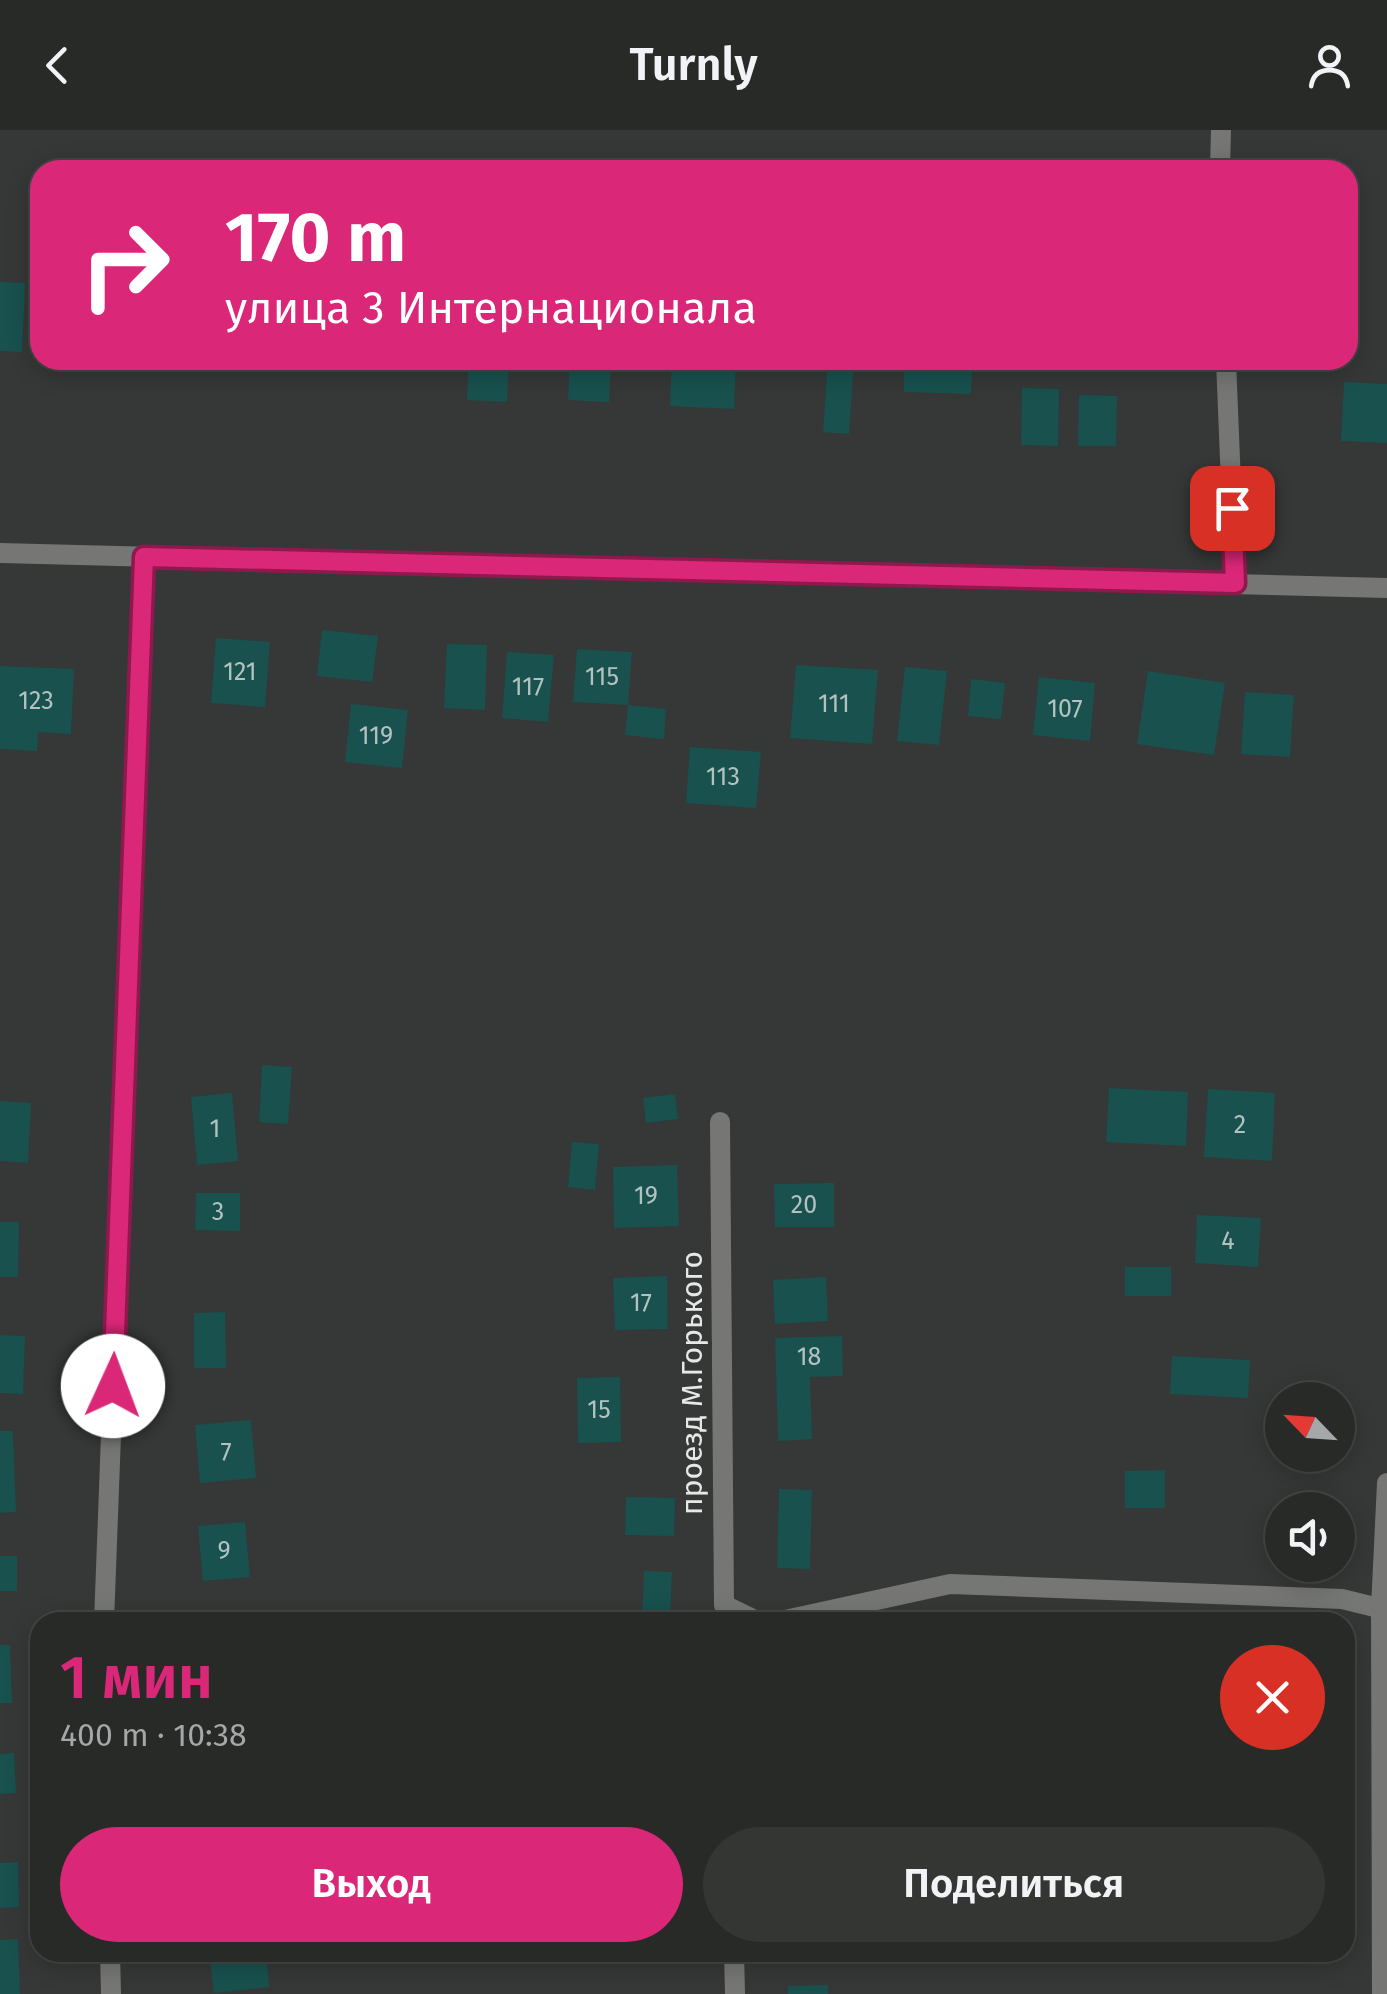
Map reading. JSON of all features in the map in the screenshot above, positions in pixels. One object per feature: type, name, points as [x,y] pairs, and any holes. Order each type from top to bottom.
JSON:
[{"type":"street","points":[[1220,130],[1220,160]]},
{"type":"street","points":[[1226,370],[1235,583]]},
{"type":"street","points":[[0,554],[1387,588]]},
{"type":"street","points":[[104,1612],[144,557]]},
{"type":"street","name":"проезд М.Горького","points":[[720,1122],[724,1605],[738,1612]]},
{"type":"street","points":[[1382,1994],[1387,1483]]},
{"type":"street","points":[[822,1612],[950,1584],[1342,1599],[1384,1609]]},
{"type":"street","points":[[110,1962],[111,1994]]},
{"type":"street","points":[[734,1962],[735,1994]]},
{"type":"building","points":[[0,282],[25,283],[22,352],[0,351]]},
{"type":"building","points":[[468,370],[509,370],[507,402],[467,400]]},
{"type":"building","points":[[570,370],[611,370],[609,402],[568,400]]},
{"type":"building","points":[[672,370],[736,370],[734,409],[670,406]]},
{"type":"building","points":[[827,370],[853,370],[849,434],[823,432]]},
{"type":"building","points":[[904,370],[972,370],[971,394],[904,392]]},
{"type":"building","points":[[1344,382],[1387,384],[1387,443],[1341,441]]},
{"type":"building","points":[[1022,388],[1059,389],[1058,446],[1021,445]]},
{"type":"building","points":[[1079,395],[1117,396],[1116,446],[1078,446]]},
{"type":"building","points":[[322,630],[378,636],[372,682],[317,676]]},
{"type":"building","points":[[216,638],[270,642],[265,707],[211,703]]},
{"type":"building","points":[[447,644],[487,645],[485,710],[444,708]]},
{"type":"building","points":[[577,649],[632,652],[628,705],[573,702]]},
{"type":"building","points":[[507,652],[554,655],[548,722],[502,718]]},
{"type":"building","points":[[796,665],[878,670],[872,744],[790,738]]},
{"type":"building","points":[[0,666],[74,669],[71,734],[38,732],[37,751],[0,749]]},
{"type":"building","points":[[905,667],[947,671],[939,745],[897,741]]},
{"type":"building","points":[[1148,671],[1225,683],[1214,755],[1137,744]]},
{"type":"building","points":[[1039,677],[1095,683],[1090,741],[1033,735]]},
{"type":"building","points":[[971,679],[1005,683],[1001,719],[968,716]]},
{"type":"building","points":[[1245,692],[1294,695],[1290,757],[1241,754]]},
{"type":"building","points":[[351,704],[408,710],[402,768],[345,762]]},
{"type":"building","points":[[628,705],[666,709],[664,739],[625,735]]},
{"type":"building","points":[[690,747],[761,752],[756,808],[686,803]]},
{"type":"building","points":[[262,1065],[292,1067],[288,1124],[259,1122]]},
{"type":"building","points":[[1109,1088],[1188,1092],[1186,1146],[1106,1142]]},
{"type":"building","points":[[1208,1089],[1275,1093],[1272,1161],[1204,1157]]},
{"type":"building","points":[[232,1093],[238,1161],[197,1165],[191,1097]]},
{"type":"building","points":[[675,1094],[678,1119],[646,1123],[643,1098]]},
{"type":"building","points":[[0,1101],[31,1103],[28,1163],[0,1161]]},
{"type":"building","points":[[572,1142],[599,1144],[595,1190],[568,1187]]},
{"type":"building","points":[[677,1165],[679,1226],[614,1228],[613,1167]]},
{"type":"building","points":[[834,1183],[834,1227],[775,1227],[774,1184]]},
{"type":"building","points":[[196,1193],[240,1193],[240,1231],[195,1230]]},
{"type":"building","points":[[1197,1215],[1261,1218],[1258,1267],[1195,1263]]},
{"type":"building","points":[[0,1222],[19,1222],[18,1277],[0,1277]]},
{"type":"building","points":[[1125,1267],[1171,1267],[1171,1296],[1125,1296]]},
{"type":"building","points":[[667,1276],[668,1329],[615,1330],[613,1278]]},
{"type":"building","points":[[826,1277],[828,1321],[775,1324],[773,1280]]},
{"type":"building","points":[[225,1312],[226,1368],[194,1368],[194,1313]]},
{"type":"building","points":[[0,1335],[25,1336],[23,1394],[0,1393]]},
{"type":"building","points":[[842,1336],[843,1376],[810,1377],[812,1439],[778,1441],[775,1338]]},
{"type":"building","points":[[1172,1356],[1250,1360],[1248,1398],[1170,1394]]},
{"type":"building","points":[[620,1377],[621,1442],[578,1443],[577,1378]]},
{"type":"building","points":[[251,1420],[256,1478],[200,1483],[195,1425]]},
{"type":"building","points":[[0,1431],[13,1431],[16,1512],[0,1513]]},
{"type":"building","points":[[1165,1470],[1165,1508],[1125,1508],[1125,1471]]},
{"type":"building","points":[[779,1489],[812,1490],[810,1569],[777,1568]]},
{"type":"building","points":[[626,1497],[675,1498],[674,1536],[625,1535]]},
{"type":"building","points":[[245,1522],[250,1577],[203,1581],[198,1526]]},
{"type":"building","points":[[0,1556],[17,1556],[17,1591],[0,1591]]},
{"type":"building","points":[[644,1571],[672,1572],[670,1612],[642,1612]]},
{"type":"building","points":[[0,1645],[10,1645],[12,1703],[0,1703]]},
{"type":"building","points":[[14,1753],[16,1793],[0,1794],[0,1754]]},
{"type":"building","points":[[18,1862],[19,1907],[0,1908],[0,1863]]},
{"type":"building","points":[[18,1939],[20,1994],[0,1994],[0,1940]]},
{"type":"building","points":[[210,1962],[267,1962],[269,1987],[214,1993]]},
{"type":"building","points":[[828,1985],[828,1994],[788,1994],[788,1986]]},
{"type":"route","points":[[113,1386],[144,557],[1235,583],[1232,508]]}]
